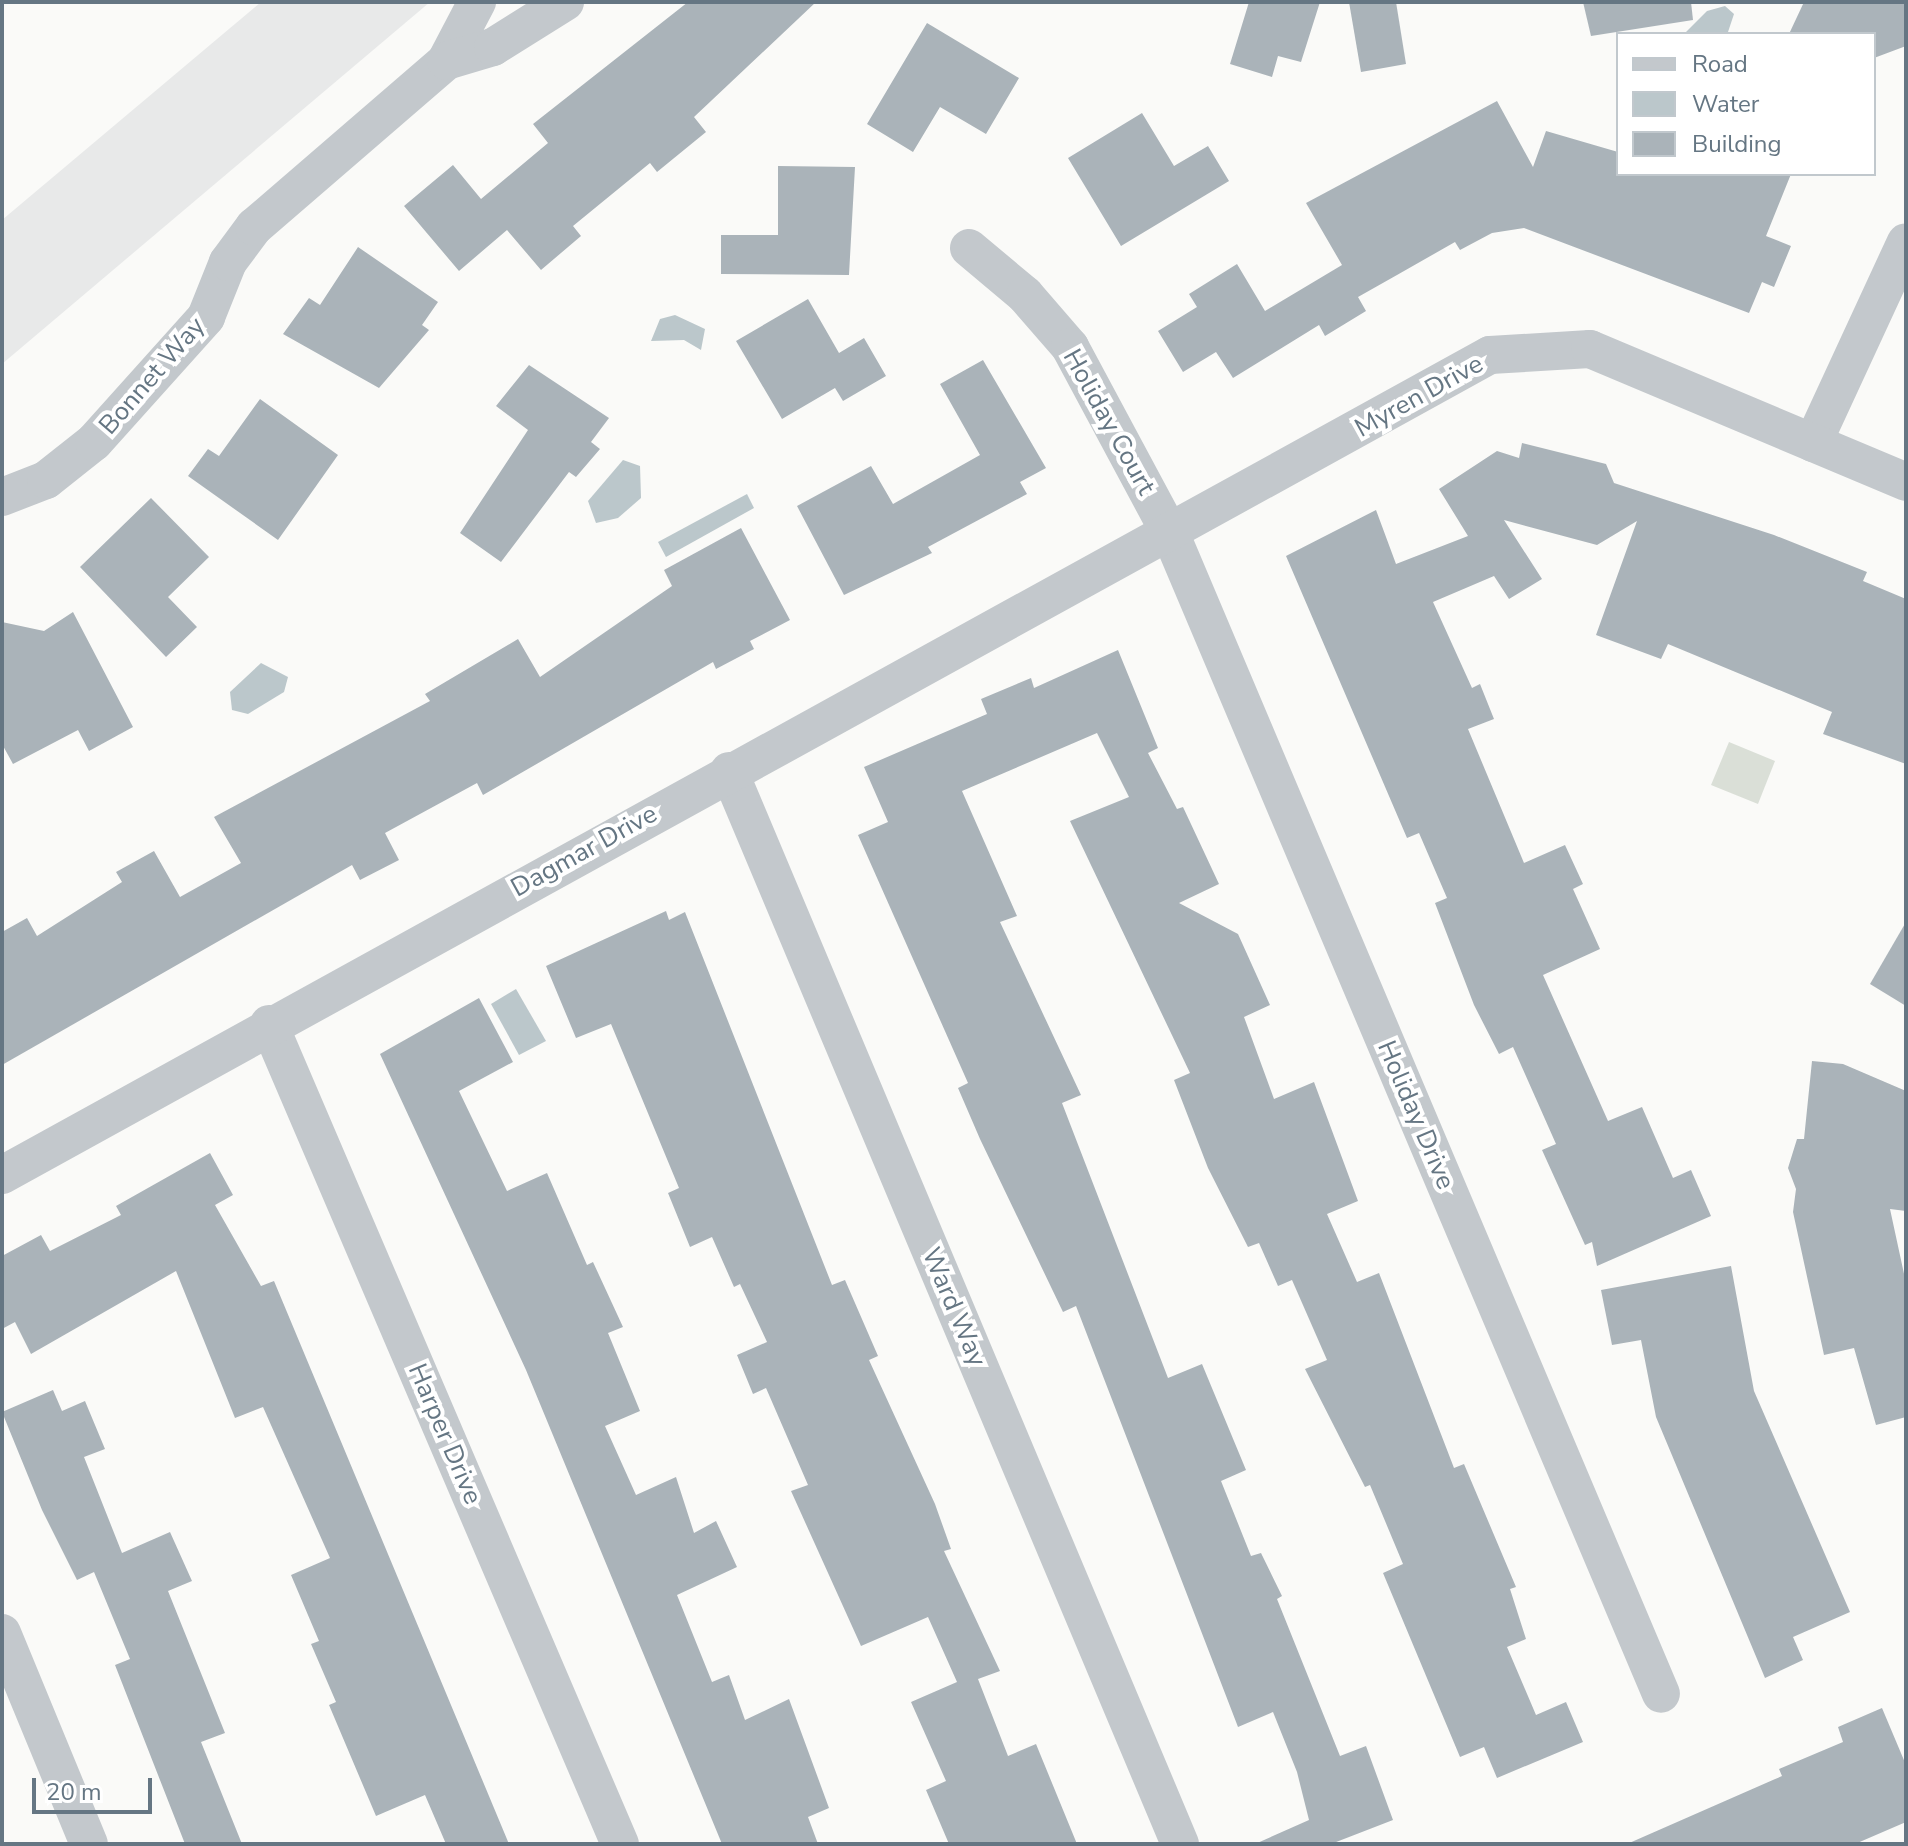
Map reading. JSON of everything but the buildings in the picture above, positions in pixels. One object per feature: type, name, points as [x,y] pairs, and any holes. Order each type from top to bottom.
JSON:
[{"type":"street","name":"Bonnet Way","points":[[2,497],[46,480],[94,442],[206,317],[228,262],[254,227],[446,61],[477,2]]},
{"type":"street","name":"Bonnet Way","points":[[446,61],[493,47],[565,2]]},
{"type":"street","points":[[1813,443],[1906,242]]},
{"type":"street","name":"Holiday Court","points":[[969,248],[1025,295],[1070,347],[1171,535]]},
{"type":"street","name":"Myren Drive","points":[[1171,535],[1490,355],[1590,349],[1906,482]]},
{"type":"street","name":"Dagmar Drive","points":[[2,1175],[729,771],[1171,535]]},
{"type":"street","name":"Holiday Drive","points":[[1171,535],[1661,1694]]},
{"type":"street","name":"Ward Way","points":[[729,771],[1180,1844]]},
{"type":"street","name":"Harper Drive","points":[[269,1024],[620,1844]]},
{"type":"street","points":[[2,1633],[89,1844]]},
{"type":"shaded area","points":[[261,2],[430,2],[2,364],[2,220]]},
{"type":"shaded area","points":[[1729,742],[1775,761],[1758,804],[1711,785]]},
{"type":"water","points":[[1725,6],[1734,14],[1728,32],[1686,32],[1707,11]]},
{"type":"water","points":[[675,315],[705,329],[701,350],[684,340],[651,341],[660,319]]},
{"type":"water","points":[[623,460],[640,466],[641,498],[618,518],[596,523],[588,501]]},
{"type":"water","points":[[747,494],[754,508],[666,557],[658,542]]},
{"type":"water","points":[[261,663],[288,677],[284,692],[248,714],[232,710],[230,692]]},
{"type":"water","points":[[516,989],[546,1041],[519,1055],[491,1004]]}]
